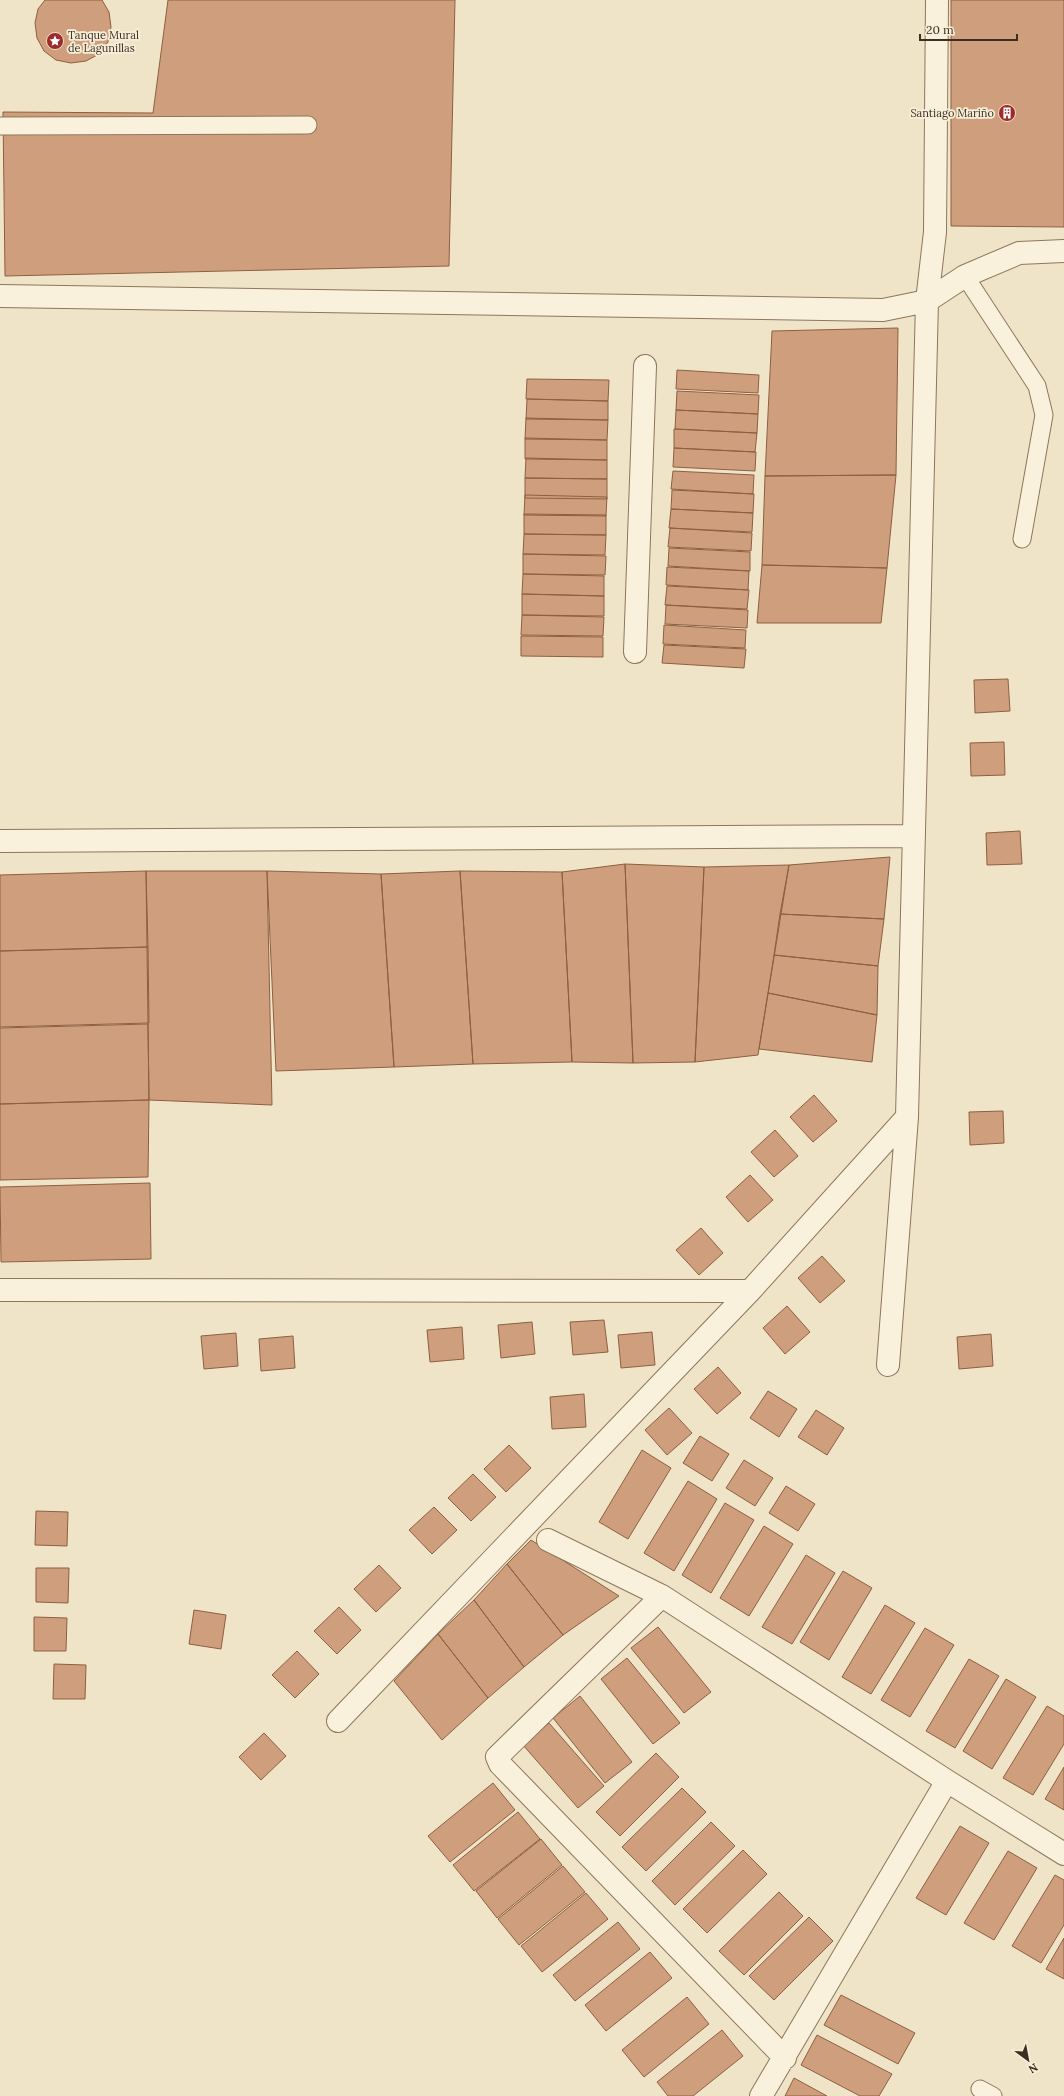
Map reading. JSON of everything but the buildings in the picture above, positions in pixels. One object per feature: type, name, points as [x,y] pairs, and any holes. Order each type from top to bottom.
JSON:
[{"type":"street","points":[[888,1365],[907,1117],[927,301],[935,232],[937,0]]},
{"type":"street","points":[[0,296],[883,310],[927,301],[965,276],[1019,254],[1064,251]]},
{"type":"street","points":[[635,652],[645,366]]},
{"type":"street","points":[[0,841],[913,836]]},
{"type":"street","points":[[338,1722],[750,1290],[907,1117]]},
{"type":"street","points":[[0,1290],[750,1290]]},
{"type":"street","points":[[548,1540],[662,1596],[947,1781],[1064,1854]]},
{"type":"street","points":[[662,1596],[497,1757],[500,1764],[784,2058]]},
{"type":"street","points":[[761,2096],[947,1781]]},
{"type":"lane","points":[[0,126],[308,125]]},
{"type":"lane","points":[[965,276],[1037,386],[1044,415],[1022,539]]},
{"type":"place","name":"Tanque Mural de Lagunillas","points":[[55,41]]},
{"type":"place","name":"Santiago Mariño","points":[[1007,113]]}]
